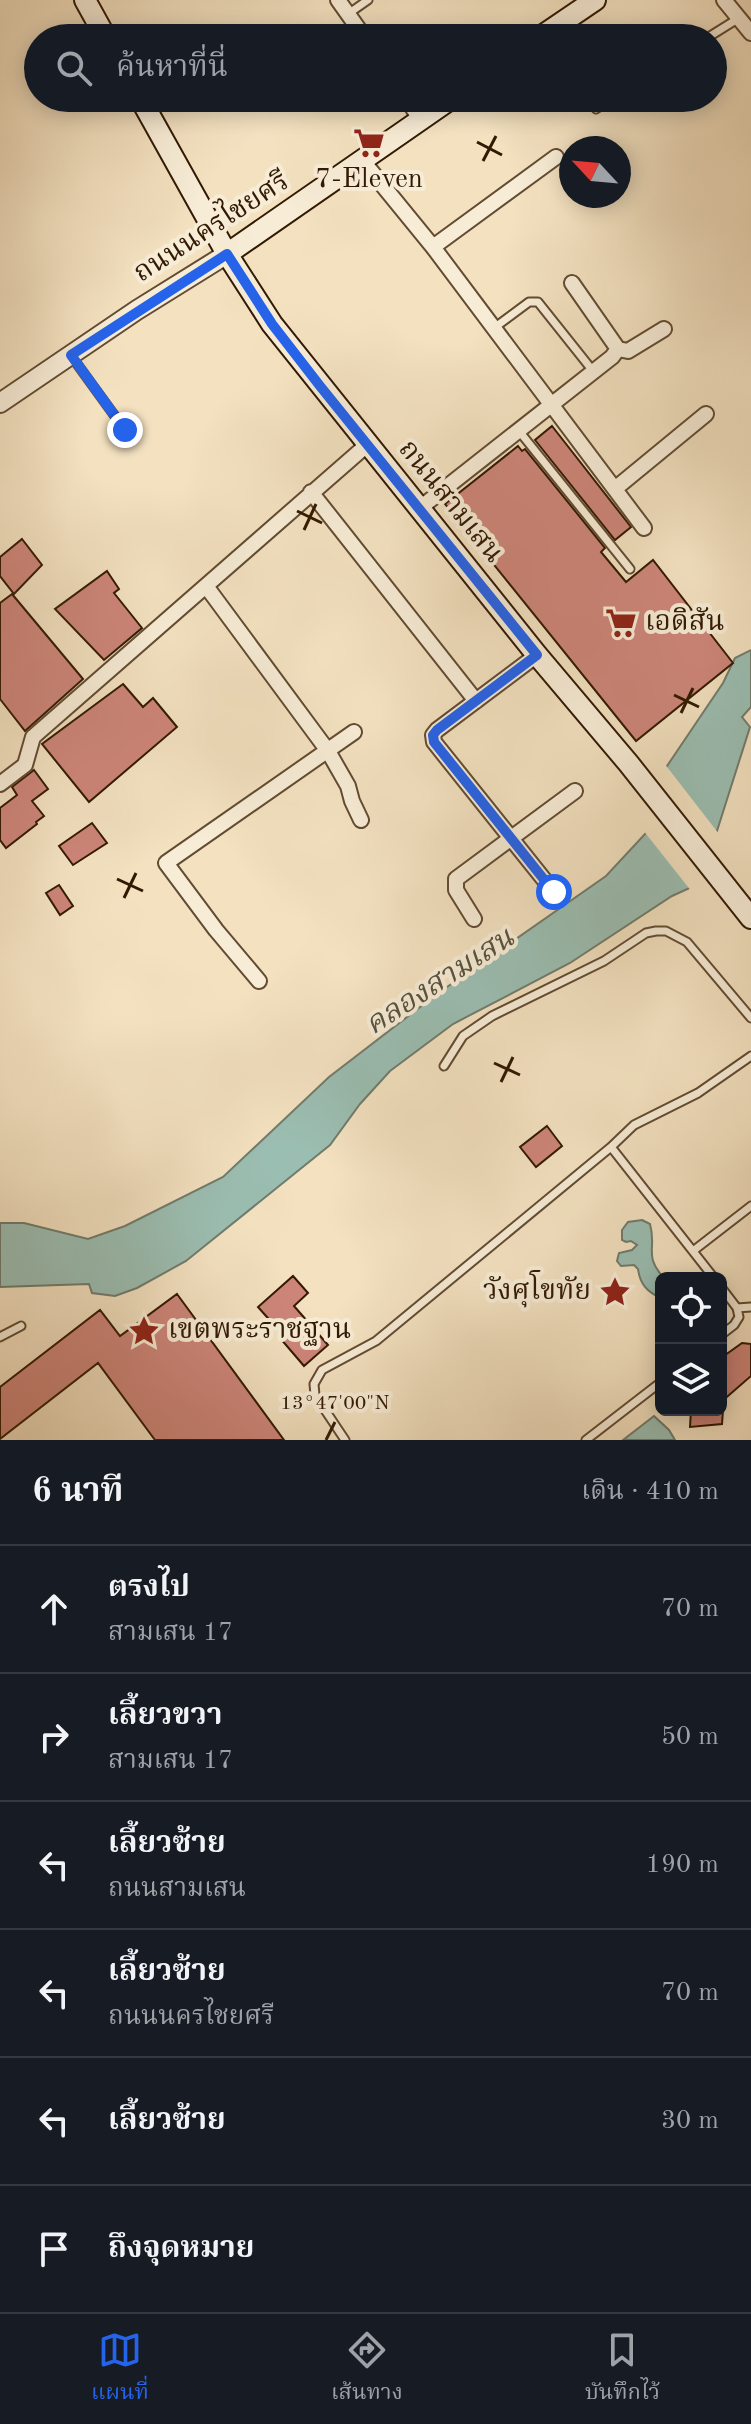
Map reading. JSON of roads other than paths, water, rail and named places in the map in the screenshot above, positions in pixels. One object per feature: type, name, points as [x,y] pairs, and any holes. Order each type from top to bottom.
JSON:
[{"type":"main road","points":[[85,0],[98,24]]},
{"type":"main road","points":[[560,24],[595,0]]},
{"type":"main road","name":"ถนนสามเสน","points":[[148,112],[227,254],[272,324],[751,918]]},
{"type":"main road","name":"ถนนนครไชยศรี","points":[[227,254],[432,112]]},
{"type":"street","points":[[338,0],[355,24]]},
{"type":"street","points":[[724,0],[751,33]]},
{"type":"street","points":[[416,112],[421,120]]},
{"type":"street","points":[[433,247],[556,157]]},
{"type":"street","points":[[362,160],[433,247],[644,528]]},
{"type":"street","name":"ถนนนครไชยศรี","points":[[0,403],[227,254]]},
{"type":"street","points":[[572,283],[618,349],[628,351],[664,329]]},
{"type":"street","points":[[420,508],[594,372],[618,349]]},
{"type":"street","points":[[616,488],[706,414]]},
{"type":"street","points":[[0,784],[25,765],[33,737],[368,444]]},
{"type":"street","points":[[311,492],[476,701]]},
{"type":"street","points":[[206,586],[328,751],[348,786],[361,820]]},
{"type":"street","points":[[537,655],[433,735],[434,742],[554,892]]},
{"type":"street","points":[[259,981],[166,863],[354,732]]},
{"type":"street","points":[[474,919],[456,890],[456,879],[575,791]]},
{"type":"lane","points":[[348,14],[368,0]]},
{"type":"lane","points":[[727,26],[739,18]]},
{"type":"lane","points":[[494,328],[529,302],[538,302],[594,372]]},
{"type":"lane","points":[[71,355],[125,430]]},
{"type":"lane","points":[[519,431],[630,569]]},
{"type":"lane","points":[[444,1066],[463,1036],[492,1016],[604,961],[646,933],[656,931],[666,931],[687,942],[751,1018]]},
{"type":"lane","points":[[345,1440],[315,1395],[314,1384],[322,1370],[376,1341],[634,1125],[698,1093],[751,1056]]},
{"type":"lane","points":[[611,1147],[709,1272]]},
{"type":"lane","points":[[693,1251],[751,1206]]},
{"type":"lane","points":[[727,1295],[737,1308],[739,1317],[727,1330]]},
{"type":"lane","points":[[737,1308],[751,1307]]},
{"type":"lane","points":[[0,1337],[21,1326]]},
{"type":"lane","points":[[586,1440],[655,1387]]},
{"type":"water","points":[[751,650],[751,707],[742,717],[750,727],[717,831],[694,886],[672,896],[570,963],[453,1024],[390,1071],[360,1104],[330,1145],[186,1261],[137,1288],[115,1296],[92,1293],[89,1284],[0,1287],[0,1223],[24,1223],[88,1239],[125,1226],[223,1177],[329,1077],[437,994],[606,876],[646,833],[667,766],[723,683],[735,658]]},
{"type":"water","points":[[642,1220],[650,1224],[652,1257],[660,1272],[655,1272],[655,1295],[645,1287],[634,1265],[621,1266],[617,1261],[619,1253],[632,1250],[637,1245],[622,1240],[622,1230],[628,1222]]},
{"type":"water","points":[[654,1416],[675,1440],[623,1440]]},
{"type":"place","name":"7-Eleven","points":[[369,143]]},
{"type":"place","name":"เอดิสัน","points":[[621,623]]},
{"type":"place","name":"วังศุโขทัย","points":[[615,1292]]},
{"type":"place","name":"เขตพระราชฐาน","points":[[144,1331]]},
{"type":"water label","name":"คลองสามเสน","points":[[440,982]]}]
